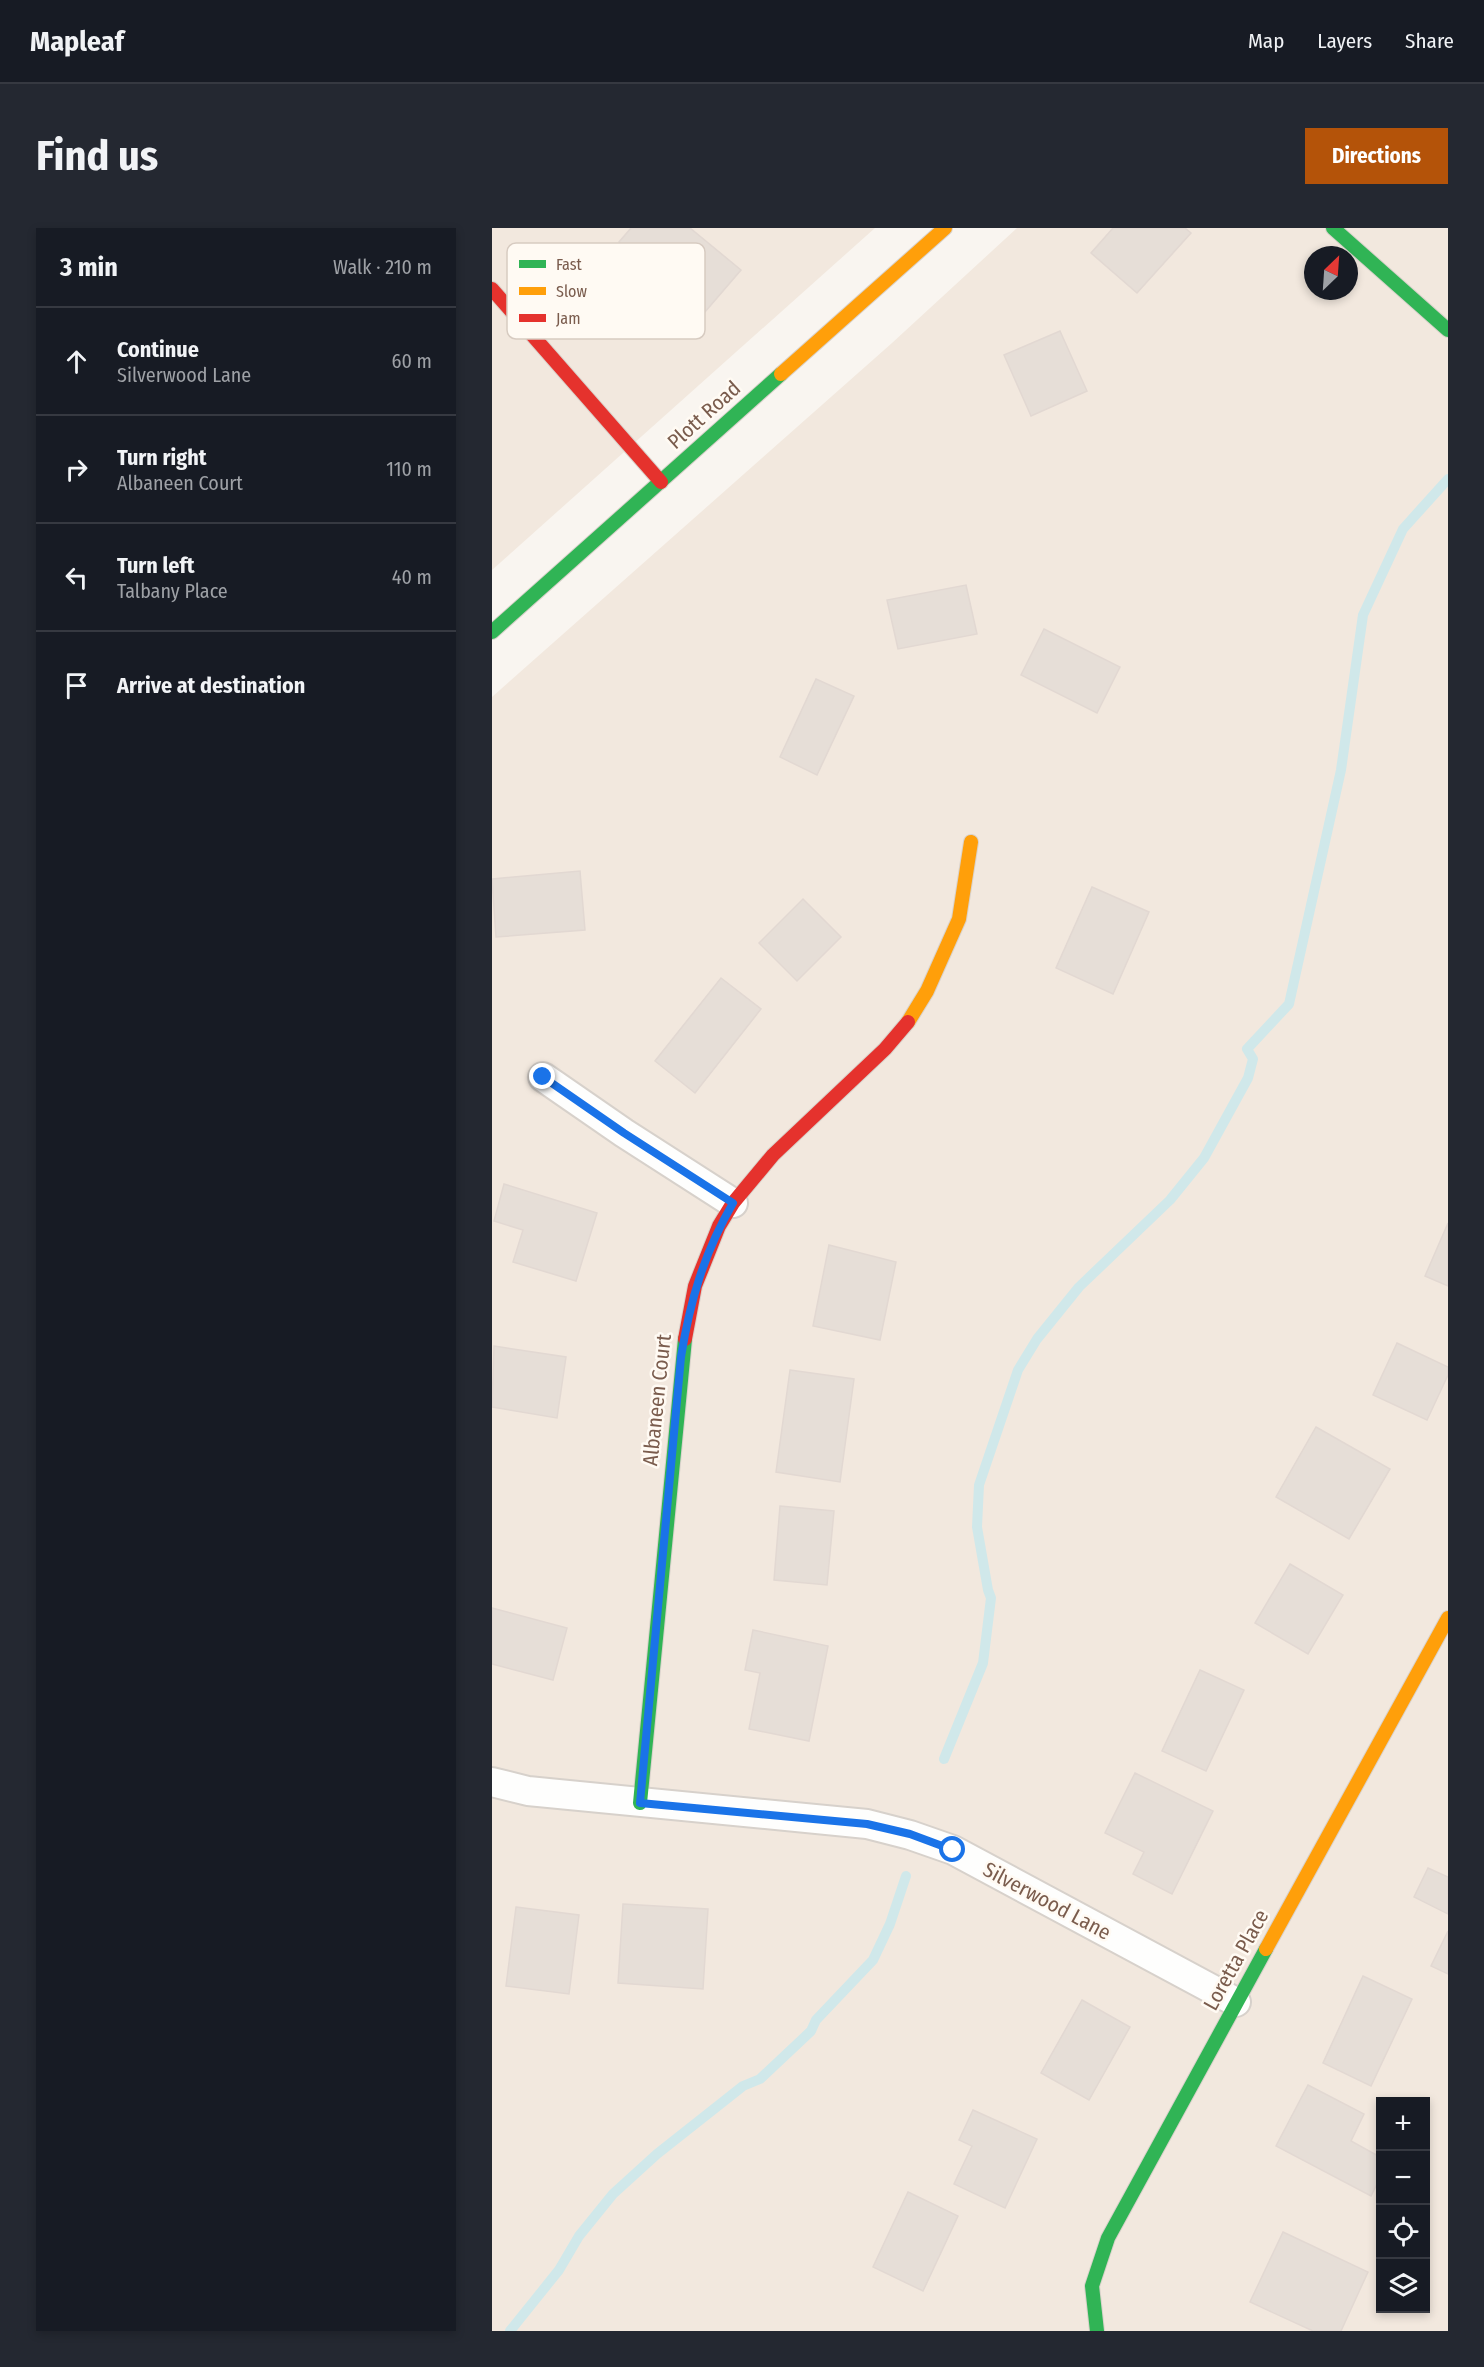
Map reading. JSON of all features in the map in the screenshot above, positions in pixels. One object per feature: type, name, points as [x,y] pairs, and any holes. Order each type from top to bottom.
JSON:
[{"type":"street","name":"Plott Road","points":[[492,632],[945,228]]},
{"type":"street","points":[[1333,228],[1448,330]]},
{"type":"street","points":[[492,289],[507,306]]},
{"type":"street","points":[[536,339],[661,482]]},
{"type":"street","name":"Albaneen Court","points":[[640,1803],[681,1357],[695,1286],[719,1226],[733,1203],[773,1155],[885,1049],[907,1024],[927,991],[959,919],[971,842]]},
{"type":"street","points":[[543,1077],[624,1133],[733,1203]]},
{"type":"street","name":"Loretta Place","points":[[1097,2331],[1092,2286],[1108,2238],[1448,1618]]},
{"type":"street","name":"Silverwood Lane","points":[[492,1782],[528,1791],[867,1824],[910,1834],[953,1850],[1236,2002]]},
{"type":"shaded area","points":[[492,228],[875,228],[492,570]]},
{"type":"shaded area","points":[[1017,228],[1448,228],[1448,2331],[492,2331],[492,697],[892,343]]},
{"type":"building","points":[[631,228],[690,228],[741,270],[705,312],[705,243],[619,242]]},
{"type":"building","points":[[1113,228],[1185,228],[1191,233],[1137,293],[1091,253]]},
{"type":"building","points":[[1060,331],[1087,391],[1031,416],[1004,355]]},
{"type":"building","points":[[966,585],[977,634],[898,649],[887,600]]},
{"type":"building","points":[[1044,629],[1120,667],[1097,713],[1021,675]]},
{"type":"building","points":[[816,679],[854,696],[817,775],[780,757]]},
{"type":"building","points":[[580,871],[585,930],[496,937],[492,879]]},
{"type":"building","points":[[1092,887],[1149,912],[1113,994],[1056,968]]},
{"type":"building","points":[[803,899],[841,937],[797,981],[759,943]]},
{"type":"building","points":[[721,978],[761,1009],[695,1093],[655,1061]]},
{"type":"building","points":[[504,1184],[597,1213],[576,1281],[513,1262],[523,1230],[494,1221]]},
{"type":"building","points":[[1448,1223],[1448,1286],[1425,1276]]},
{"type":"building","points":[[829,1245],[896,1262],[880,1340],[813,1326]]},
{"type":"building","points":[[1397,1343],[1448,1367],[1448,1375],[1427,1420],[1373,1395]]},
{"type":"building","points":[[494,1346],[566,1357],[557,1418],[492,1407]]},
{"type":"building","points":[[790,1370],[854,1379],[840,1482],[776,1472]]},
{"type":"building","points":[[1316,1427],[1390,1469],[1349,1539],[1276,1497]]},
{"type":"building","points":[[780,1506],[834,1511],[827,1585],[774,1580]]},
{"type":"building","points":[[1290,1564],[1343,1595],[1308,1654],[1255,1623]]},
{"type":"building","points":[[492,1608],[567,1628],[553,1680],[492,1664]]},
{"type":"building","points":[[753,1630],[828,1646],[809,1741],[749,1729],[760,1673],[745,1670]]},
{"type":"building","points":[[1200,1670],[1244,1690],[1206,1771],[1162,1751]]},
{"type":"building","points":[[1135,1773],[1213,1811],[1172,1894],[1133,1874],[1144,1852],[1105,1833]]},
{"type":"building","points":[[1428,1868],[1448,1877],[1448,1914],[1414,1897]]},
{"type":"building","points":[[623,1904],[708,1909],[703,1989],[618,1983]]},
{"type":"building","points":[[516,1907],[579,1915],[569,1994],[506,1986]]},
{"type":"building","points":[[1448,1931],[1448,1974],[1431,1966]]},
{"type":"building","points":[[1363,1976],[1412,1999],[1371,2086],[1323,2063]]},
{"type":"building","points":[[1082,2000],[1130,2027],[1089,2100],[1041,2073]]},
{"type":"building","points":[[1308,2085],[1364,2114],[1351,2141],[1376,2155],[1376,2186],[1371,2196],[1276,2146]]},
{"type":"building","points":[[973,2110],[1037,2139],[1005,2208],[954,2184],[972,2146],[959,2140]]},
{"type":"building","points":[[908,2192],[958,2216],[923,2291],[873,2267]]},
{"type":"building","points":[[1283,2232],[1368,2272],[1341,2331],[1313,2331],[1250,2302]]},
{"type":"waterway","points":[[944,1759],[983,1663],[991,1598],[977,1527],[979,1485],[1018,1370],[1037,1339],[1079,1287],[1170,1200],[1204,1158],[1248,1078],[1253,1059],[1247,1049],[1289,1004],[1341,770],[1363,615],[1403,529],[1448,479]]},
{"type":"waterway","points":[[510,2331],[559,2270],[579,2236],[613,2194],[657,2154],[743,2086],[760,2079],[811,2031],[816,2020],[873,1960],[890,1924],[906,1876]]},
{"type":"traffic: fast","points":[[1333,228],[1448,330]]},
{"type":"traffic: fast","points":[[492,632],[781,374]]},
{"type":"traffic: fast","points":[[640,1803],[685,1339]]},
{"type":"traffic: fast","points":[[1097,2331],[1092,2286],[1108,2238],[1266,1949]]},
{"type":"traffic: slow","points":[[781,374],[945,228]]},
{"type":"traffic: slow","points":[[908,1022],[927,991],[959,919],[971,842]]},
{"type":"traffic: slow","points":[[1266,1949],[1448,1618]]},
{"type":"traffic: jam","points":[[492,289],[507,306]]},
{"type":"traffic: jam","points":[[536,339],[661,482]]},
{"type":"traffic: jam","points":[[685,1339],[695,1286],[719,1226],[733,1203],[773,1155],[885,1049],[908,1022]]},
{"type":"route","points":[[543,1077],[624,1133],[733,1203],[719,1226],[695,1286],[681,1357],[640,1803],[867,1824],[910,1834],[953,1850]]}]
